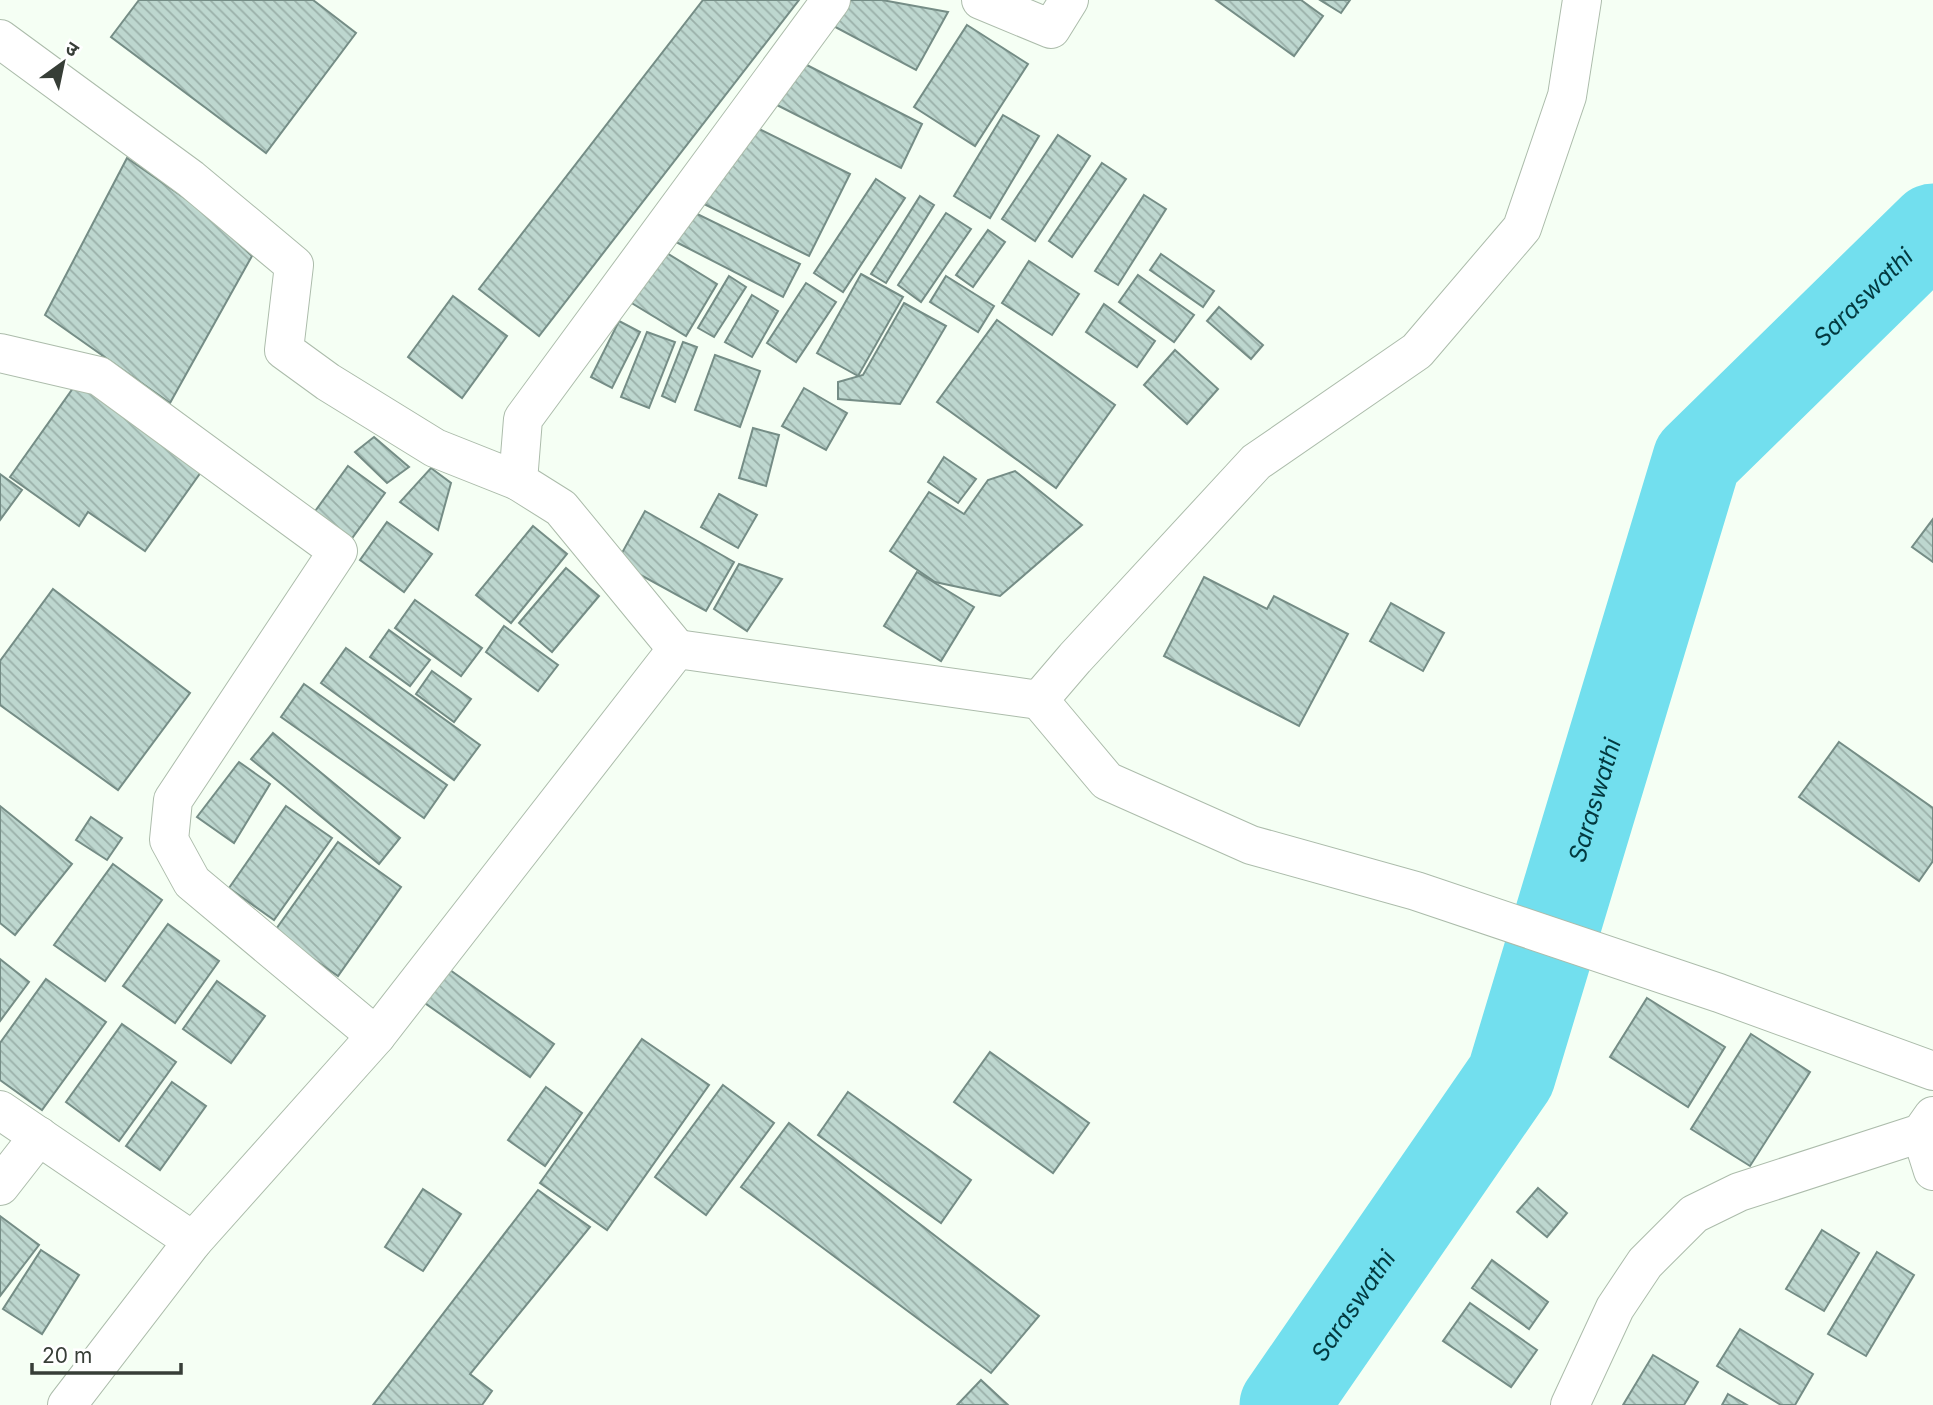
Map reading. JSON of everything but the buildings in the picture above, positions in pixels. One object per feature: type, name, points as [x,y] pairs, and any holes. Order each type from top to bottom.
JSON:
[{"type":"street","points":[[518,481],[523,419],[831,0]]},
{"type":"street","points":[[981,0],[1051,29],[1069,0]]},
{"type":"street","points":[[1039,701],[1075,658],[1256,462],[1417,351],[1522,228],[1567,96],[1582,0]]},
{"type":"street","points":[[0,39],[191,179],[294,265],[284,350],[328,382],[435,448],[518,481],[561,508],[677,649],[1039,701],[1107,781],[1251,845],[1416,891],[1719,993],[1933,1071]]},
{"type":"street","points":[[0,353],[99,376],[338,551],[173,800],[169,840],[192,882],[376,1036]]},
{"type":"street","points":[[67,1405],[193,1241],[376,1036],[677,649]]},
{"type":"street","points":[[0,1110],[193,1241]]},
{"type":"street","points":[[1570,1405],[1615,1308],[1645,1263],[1694,1214],[1739,1192],[1927,1124],[1933,1171]]},
{"type":"street","points":[[0,1186],[39,1136]]},
{"type":"waterway","name":"Saraswathi","points":[[1284,1405],[1511,1076],[1697,459],[1933,228]]}]
